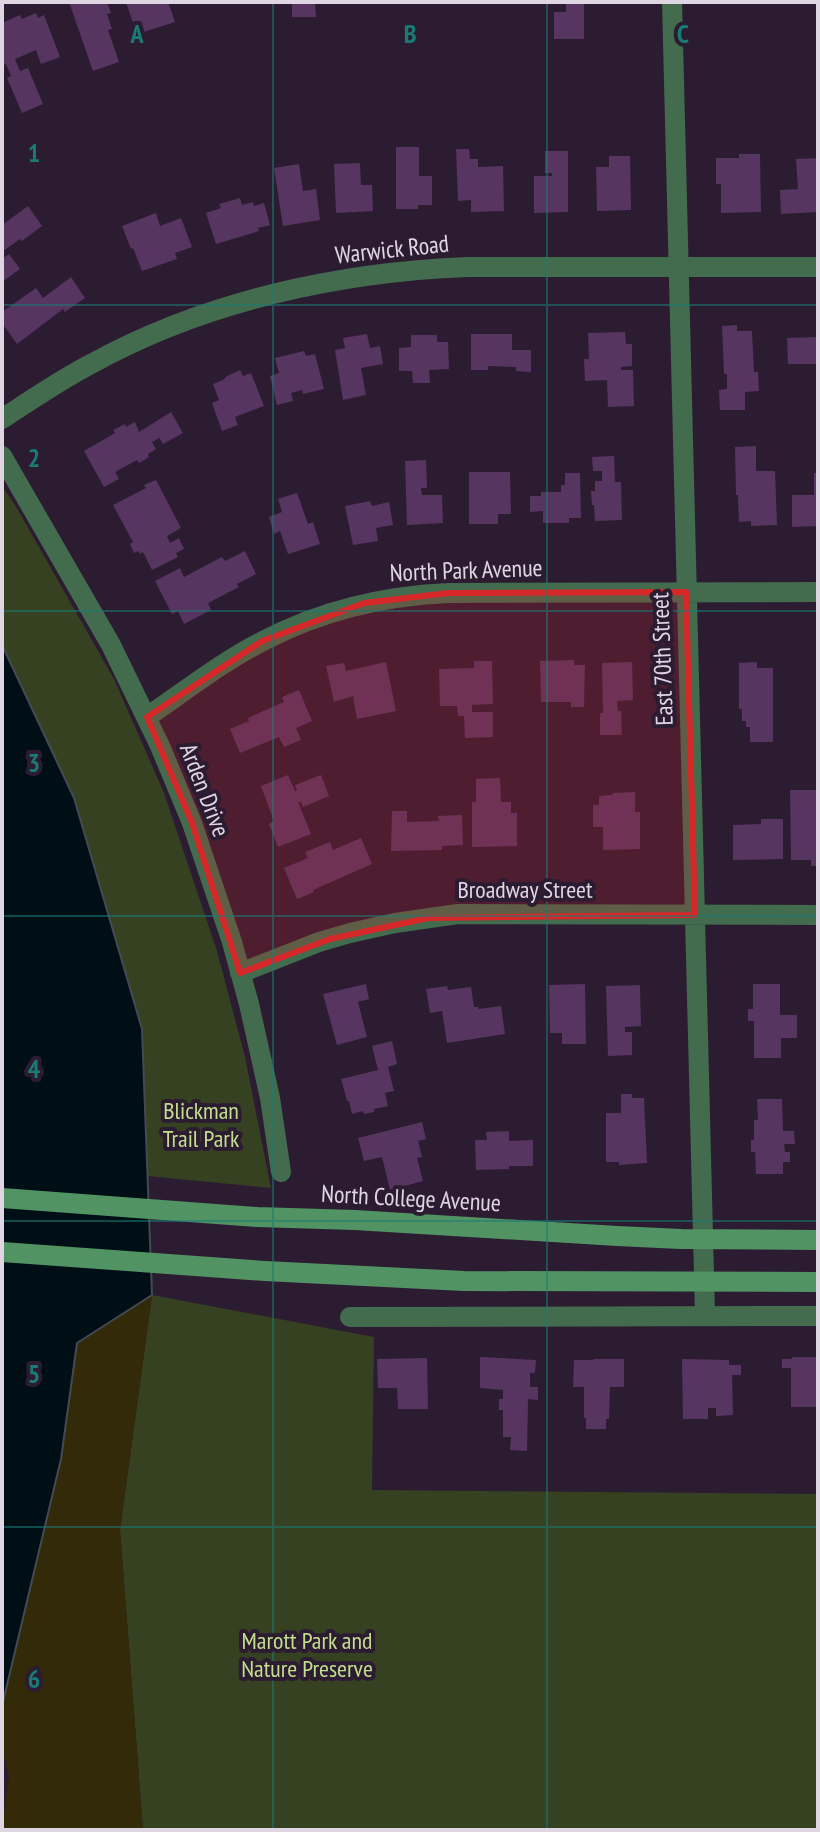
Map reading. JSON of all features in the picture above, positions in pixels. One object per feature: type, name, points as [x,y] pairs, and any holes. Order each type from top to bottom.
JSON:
[{"type":"main road","name":"North College Avenue","points":[[2,1198],[257,1217],[617,1236],[818,1240]]},
{"type":"main road","points":[[2,1252],[265,1271],[464,1281],[818,1282]]},
{"type":"street","name":"East 70th Street","points":[[672,2],[705,1315]]},
{"type":"street","name":"Warwick Road","points":[[2,419],[90,364],[147,337],[228,307],[310,286],[382,273],[436,268],[818,267]]},
{"type":"street","name":"Arden Drive","points":[[2,456],[96,617],[147,717],[192,823],[240,973],[266,1077],[281,1172]]},
{"type":"street","name":"North Park Avenue","points":[[147,717],[262,641],[302,622],[364,603],[405,595],[818,592]]},
{"type":"street","name":"Broadway Street","points":[[240,973],[373,927],[458,914],[818,915]]},
{"type":"street","points":[[350,1317],[818,1316]]},
{"type":"highlighted area","points":[[686,592],[695,915],[428,918],[330,939],[240,973],[192,823],[147,717],[262,641],[364,603],[448,593]]},
{"type":"green space","name":"Blickman Trail Park","points":[[2,486],[114,679],[164,793],[217,951],[245,1057],[271,1188],[147,1176],[142,1029],[74,798],[2,645]]},
{"type":"green space","name":"Marott Park and Nature Preserve","points":[[152,1295],[374,1337],[372,1490],[818,1494],[818,1830],[143,1830],[120,1530]]},
{"type":"sand","points":[[152,1295],[120,1530],[143,1830],[2,1830],[9,1776],[2,1749],[2,1706],[61,1459],[77,1343]]},
{"type":"shaded area","points":[[2,645],[74,798],[142,1029],[152,1295],[77,1343],[61,1459],[2,1706]]},
{"type":"building","points":[[69,2],[107,2],[112,29],[108,30],[119,62],[93,71]]},
{"type":"building","points":[[126,2],[168,2],[175,22],[144,32],[141,21],[133,23]]},
{"type":"building","points":[[292,2],[315,2],[316,17],[292,17]]},
{"type":"building","points":[[566,2],[584,2],[584,39],[554,39],[554,12],[566,12]]},
{"type":"building","points":[[36,13],[38,18],[44,15],[60,57],[41,64],[36,50],[15,59],[20,71],[28,68],[43,104],[22,113],[7,78],[11,76],[6,64],[2,65],[2,23],[20,15],[22,19]]},
{"type":"building","points":[[396,147],[419,147],[419,176],[432,176],[432,205],[418,205],[418,209],[396,209]]},
{"type":"building","points":[[456,149],[469,149],[470,159],[478,159],[478,167],[503,166],[504,211],[471,212],[471,200],[458,201]]},
{"type":"building","points":[[545,151],[568,151],[568,212],[534,213],[534,176],[552,176],[552,173],[545,173]]},
{"type":"building","points":[[739,154],[760,154],[761,212],[721,213],[721,184],[716,184],[716,158],[739,158]]},
{"type":"building","points":[[609,156],[630,156],[631,210],[597,211],[596,167],[609,167]]},
{"type":"building","points":[[818,158],[818,212],[781,214],[780,190],[798,189],[796,159]]},
{"type":"building","points":[[360,163],[361,185],[372,185],[373,211],[336,213],[334,164]]},
{"type":"building","points":[[299,164],[303,191],[316,189],[320,220],[283,226],[274,168]]},
{"type":"building","points":[[240,198],[242,205],[264,203],[270,225],[216,244],[206,213],[221,208],[219,204]]},
{"type":"building","points":[[28,206],[42,226],[2,252],[2,225]]},
{"type":"building","points":[[156,213],[160,226],[181,218],[192,247],[175,253],[177,259],[142,271],[122,226]]},
{"type":"building","points":[[9,254],[20,269],[2,282],[2,259]]},
{"type":"building","points":[[71,277],[85,298],[65,312],[63,309],[17,344],[2,323],[2,312],[36,288],[43,298]]},
{"type":"building","points":[[737,325],[737,331],[752,331],[754,372],[758,372],[759,391],[745,392],[745,410],[720,410],[719,390],[727,389],[722,326]]},
{"type":"building","points":[[625,332],[626,344],[632,344],[632,366],[621,367],[621,370],[633,370],[634,406],[608,407],[607,380],[585,381],[584,359],[589,359],[588,333]]},
{"type":"building","points":[[367,334],[370,348],[380,346],[383,364],[361,368],[366,395],[343,400],[335,350],[345,348],[343,338]]},
{"type":"building","points":[[471,334],[512,334],[512,350],[531,350],[531,372],[516,371],[516,367],[488,366],[488,370],[471,370]]},
{"type":"building","points":[[411,335],[437,335],[437,342],[448,342],[449,369],[429,370],[430,383],[413,383],[412,371],[399,371],[399,348],[411,347]]},
{"type":"building","points":[[818,337],[818,364],[788,364],[787,338]]},
{"type":"building","points":[[304,351],[306,356],[315,354],[324,389],[303,394],[302,390],[291,393],[293,401],[277,405],[270,376],[279,373],[275,358]]},
{"type":"building","points":[[240,370],[243,376],[251,373],[264,406],[235,417],[238,425],[222,431],[212,403],[219,400],[213,384]]},
{"type":"building","points":[[171,412],[183,433],[163,444],[159,438],[152,442],[156,449],[148,454],[149,457],[115,472],[119,479],[104,487],[84,451],[125,424],[126,427],[135,422],[139,432]]},
{"type":"building","points":[[756,446],[756,471],[775,471],[777,525],[751,526],[751,521],[739,522],[735,447]]},
{"type":"building","points":[[614,456],[615,482],[621,482],[622,520],[595,521],[591,491],[595,491],[595,481],[602,481],[602,471],[593,471],[592,457]]},
{"type":"building","points":[[426,460],[427,488],[421,488],[422,495],[442,495],[443,523],[407,525],[405,461]]},
{"type":"building","points":[[469,472],[510,472],[511,514],[498,514],[498,524],[469,524]]},
{"type":"building","points":[[565,473],[580,473],[581,518],[569,518],[569,523],[543,523],[543,511],[530,512],[530,496],[541,496],[541,492],[561,492],[561,485],[565,485]]},
{"type":"building","points":[[814,473],[818,473],[818,526],[792,527],[792,495],[814,495]]},
{"type":"building","points":[[156,480],[181,528],[167,536],[170,543],[179,538],[184,549],[176,553],[178,557],[152,570],[143,552],[134,553],[130,544],[133,542],[113,505]]},
{"type":"building","points":[[297,493],[308,524],[313,522],[320,544],[288,554],[280,531],[274,534],[269,517],[282,512],[278,499]]},
{"type":"building","points":[[370,501],[372,506],[389,502],[393,525],[376,528],[378,541],[353,545],[345,506]]},
{"type":"building","points":[[245,551],[256,574],[208,603],[211,610],[184,624],[178,611],[172,614],[155,581],[180,568],[184,577],[222,557],[225,561]]},
{"type":"building","points":[[574,660],[574,665],[585,665],[584,707],[571,707],[571,702],[541,702],[540,661]]},
{"type":"building","points":[[474,661],[492,661],[493,704],[472,705],[472,712],[493,712],[493,737],[465,738],[464,716],[458,716],[457,706],[440,706],[439,669],[474,668]]},
{"type":"building","points":[[386,662],[396,711],[357,719],[353,696],[334,702],[326,666],[344,663],[346,671]]},
{"type":"building","points":[[632,662],[633,700],[617,701],[618,711],[621,711],[622,735],[600,735],[602,663]]},
{"type":"building","points":[[757,662],[757,668],[773,668],[773,742],[750,742],[750,727],[742,721],[742,709],[739,709],[739,663]]},
{"type":"building","points":[[299,690],[312,721],[296,728],[301,740],[284,747],[279,737],[240,753],[230,729],[284,702],[282,697]]},
{"type":"building","points":[[288,775],[295,791],[295,785],[321,775],[329,796],[303,807],[298,802],[311,834],[278,847],[269,824],[274,821],[261,786]]},
{"type":"building","points":[[500,778],[501,802],[511,802],[511,813],[517,813],[517,846],[472,847],[472,802],[476,802],[476,779]]},
{"type":"building","points":[[790,790],[816,790],[818,866],[811,866],[811,860],[791,860]]},
{"type":"building","points":[[635,792],[635,812],[640,812],[640,849],[603,850],[603,827],[593,827],[593,805],[599,805],[599,796]]},
{"type":"building","points":[[392,811],[407,811],[407,822],[439,821],[438,816],[462,815],[463,845],[442,846],[442,850],[391,851]]},
{"type":"building","points":[[761,819],[783,819],[783,859],[733,860],[733,825],[761,824]]},
{"type":"building","points":[[361,838],[372,864],[297,899],[284,868],[308,858],[305,852],[330,842],[333,850]]},
{"type":"building","points":[[366,984],[369,999],[358,1002],[367,1037],[337,1045],[323,994]]},
{"type":"building","points":[[585,984],[586,1044],[562,1044],[562,1033],[550,1033],[549,985]]},
{"type":"building","points":[[753,984],[780,984],[780,1015],[797,1015],[797,1038],[781,1038],[781,1058],[754,1058],[754,1021],[748,1021],[748,1009],[753,1009]]},
{"type":"building","points":[[640,985],[641,1026],[625,1027],[625,1032],[632,1032],[632,1055],[608,1056],[606,986]]},
{"type":"building","points":[[447,986],[448,990],[471,987],[474,1007],[479,1009],[501,1006],[505,1034],[447,1043],[442,1011],[430,1013],[426,989]]},
{"type":"building","points":[[392,1041],[397,1064],[388,1067],[394,1091],[385,1093],[388,1106],[374,1109],[374,1112],[352,1114],[341,1079],[378,1070],[372,1046]]},
{"type":"building","points":[[621,1094],[644,1098],[647,1163],[619,1165],[619,1162],[606,1162],[606,1113],[621,1113]]},
{"type":"building","points":[[757,1099],[782,1099],[783,1131],[794,1131],[795,1144],[784,1144],[785,1152],[790,1152],[790,1162],[783,1162],[783,1174],[756,1174],[751,1140],[754,1140],[754,1120],[758,1120]]},
{"type":"building","points":[[422,1122],[426,1139],[418,1141],[422,1157],[417,1158],[423,1181],[390,1190],[382,1157],[364,1161],[358,1138]]},
{"type":"building","points":[[509,1131],[509,1141],[533,1140],[533,1166],[476,1170],[475,1140],[487,1140],[486,1132]]},
{"type":"building","points":[[480,1357],[536,1360],[535,1373],[530,1373],[530,1387],[538,1387],[538,1400],[528,1399],[527,1451],[510,1450],[511,1437],[503,1437],[503,1410],[499,1410],[499,1399],[503,1399],[503,1390],[480,1388]]},
{"type":"building","points":[[818,1357],[818,1407],[791,1407],[791,1368],[782,1368],[782,1359]]},
{"type":"building","points":[[427,1358],[428,1409],[398,1409],[397,1388],[378,1388],[377,1359]]},
{"type":"building","points":[[624,1359],[624,1387],[610,1387],[606,1429],[586,1429],[584,1387],[573,1387],[574,1360]]},
{"type":"building","points":[[682,1359],[729,1360],[729,1365],[741,1365],[741,1375],[732,1375],[733,1415],[716,1416],[716,1408],[708,1408],[708,1419],[683,1419]]}]
